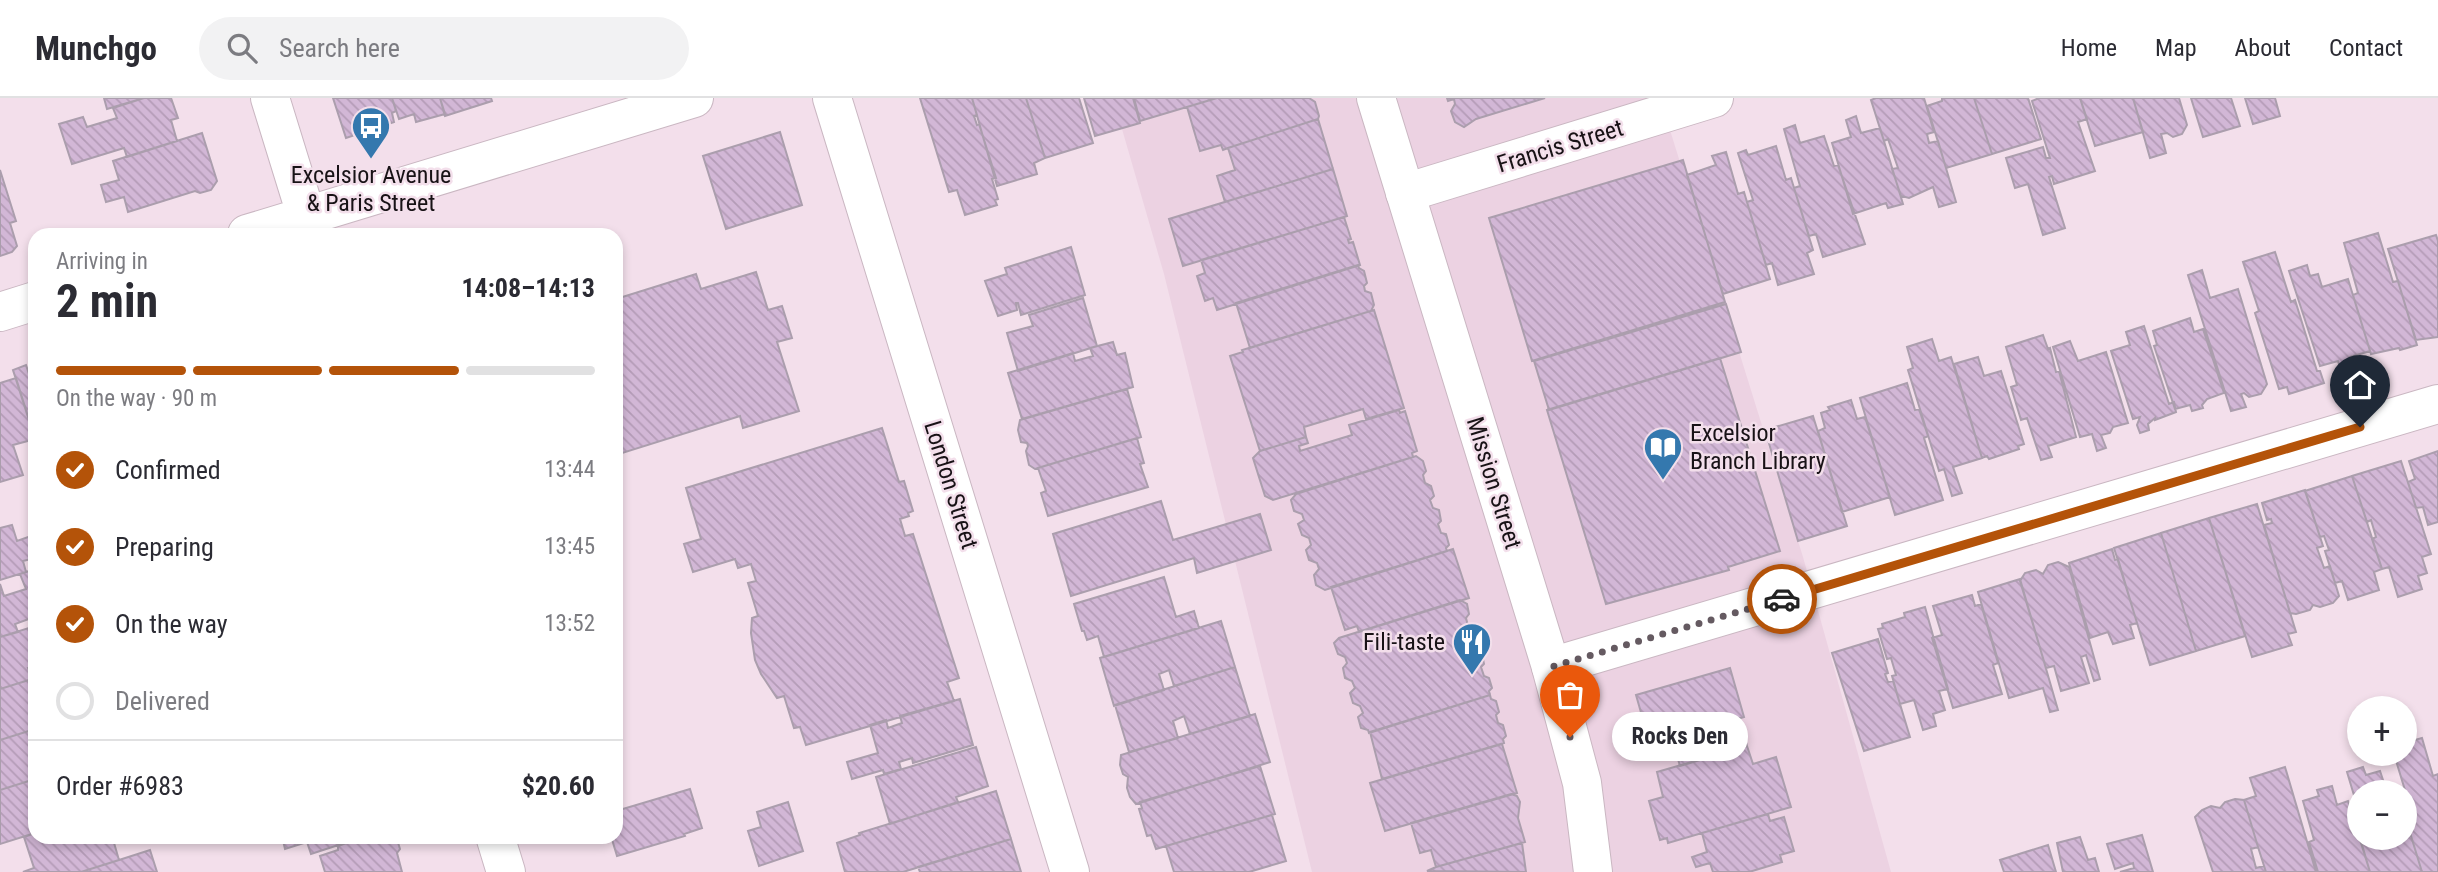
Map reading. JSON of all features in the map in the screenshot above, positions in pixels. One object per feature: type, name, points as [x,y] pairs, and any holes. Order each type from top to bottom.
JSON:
[{"type":"street","points":[[270,98],[309,225]]},
{"type":"street","points":[[288,228],[309,225],[694,98]]},
{"type":"street","name":"London Street","points":[[832,98],[1070,872]]},
{"type":"street","name":"Mission Street","points":[[1376,98],[1551,667],[1582,783],[1592,872]]},
{"type":"street","name":"Francis Street","points":[[1405,193],[1714,98]]},
{"type":"street","points":[[0,312],[28,303]]},
{"type":"street","points":[[1551,667],[2438,404]]},
{"type":"street","points":[[497,844],[506,872]]},
{"type":"shaded area","points":[[1113,98],[1660,98],[1803,557],[1891,872],[1312,872],[1164,274]]},
{"type":"building","points":[[104,98],[144,98],[107,109]]},
{"type":"building","points":[[144,98],[171,98],[178,118],[171,120],[177,141],[127,157],[124,148],[72,164],[59,124],[83,117],[87,127],[117,118],[113,108]]},
{"type":"building","points":[[333,98],[392,98],[396,111],[392,113],[394,122],[346,138]]},
{"type":"building","points":[[392,98],[440,98],[445,114],[416,122],[414,114],[399,119]]},
{"type":"building","points":[[440,98],[491,98],[492,101],[445,116]]},
{"type":"building","points":[[920,98],[972,98],[977,115],[974,116],[996,178],[992,179],[998,199],[995,200],[997,205],[965,215],[957,190],[949,192]]},
{"type":"building","points":[[972,98],[1026,98],[1045,158],[1034,163],[1037,174],[997,186]]},
{"type":"building","points":[[1026,98],[1079,98],[1093,143],[1045,158]]},
{"type":"building","points":[[1084,98],[1133,98],[1140,123],[1095,136]]},
{"type":"building","points":[[1134,98],[1217,98],[1140,121]]},
{"type":"building","points":[[1217,98],[1309,98],[1315,102],[1319,116],[1318,119],[1223,150],[1221,145],[1200,151],[1187,107]]},
{"type":"building","points":[[1447,98],[1545,98],[1476,119],[1464,127],[1455,122],[1451,111],[1455,104],[1454,99],[1448,101]]},
{"type":"building","points":[[1924,98],[1934,132],[1927,134],[1929,143],[1938,141],[1956,202],[1939,207],[1933,187],[1909,198],[1901,196],[1892,169],[1898,168],[1888,139],[1884,141],[1871,100]]},
{"type":"building","points":[[1942,98],[1974,98],[1992,154],[1946,168],[1927,106],[1942,101]]},
{"type":"building","points":[[1974,98],[2028,98],[2041,139],[1992,154]]},
{"type":"building","points":[[2039,98],[2080,98],[2087,119],[2078,122],[2095,171],[2054,184],[2052,176],[2049,177],[2065,228],[2043,235],[2028,184],[2015,188],[2006,158],[2043,147],[2046,158],[2050,158],[2032,101]]},
{"type":"building","points":[[2080,98],[2133,98],[2143,132],[2095,146]]},
{"type":"building","points":[[2133,98],[2179,98],[2187,125],[2182,134],[2173,137],[2167,133],[2161,134],[2166,153],[2150,158]]},
{"type":"building","points":[[2191,98],[2231,98],[2240,126],[2203,137]]},
{"type":"building","points":[[2245,98],[2275,98],[2280,116],[2253,124]]},
{"type":"building","points":[[1856,116],[1861,133],[1880,128],[1903,204],[1888,208],[1886,203],[1853,214],[1832,143],[1851,137],[1846,120]]},
{"type":"building","points":[[1318,119],[1333,169],[1225,202],[1217,176],[1235,170],[1228,148]]},
{"type":"building","points":[[1795,125],[1800,143],[1824,136],[1834,166],[1838,165],[1865,244],[1823,257],[1816,234],[1809,236],[1794,188],[1800,186],[1784,129]]},
{"type":"building","points":[[780,132],[802,205],[726,229],[703,156]]},
{"type":"building","points":[[202,133],[217,181],[211,190],[200,193],[195,191],[128,212],[124,197],[106,202],[101,185],[119,180],[113,161]]},
{"type":"building","points":[[1776,146],[1786,180],[1791,178],[1813,250],[1807,253],[1814,274],[1778,285],[1772,263],[1766,265],[1747,202],[1753,200],[1738,153],[1746,150],[1748,155]]},
{"type":"building","points":[[1726,152],[1738,194],[1744,192],[1770,279],[1723,294],[1687,175],[1716,165],[1712,156]]},
{"type":"building","points":[[1683,160],[1725,302],[1532,361],[1489,218]]},
{"type":"building","points":[[1333,169],[1347,216],[1183,266],[1169,219]]},
{"type":"building","points":[[0,170],[16,221],[10,223],[17,246],[12,252],[0,256]]},
{"type":"building","points":[[1344,217],[1351,239],[1348,240],[1349,243],[1353,242],[1360,265],[1217,310],[1213,298],[1205,301],[1197,276],[1205,273],[1201,260]]},
{"type":"building","points":[[2378,233],[2393,282],[2398,281],[2417,345],[2371,354],[2353,295],[2358,293],[2344,243]]},
{"type":"building","points":[[2436,235],[2438,337],[2416,340],[2388,249]]},
{"type":"building","points":[[1071,247],[1085,295],[1021,315],[1016,303],[1017,310],[998,316],[985,281],[1007,274],[1005,268]]},
{"type":"building","points":[[2275,252],[2291,302],[2295,300],[2317,371],[2320,371],[2324,383],[2289,394],[2287,387],[2279,389],[2255,313],[2259,311],[2243,262]]},
{"type":"building","points":[[1358,265],[1364,271],[1367,283],[1364,286],[1365,291],[1371,293],[1374,305],[1371,311],[1250,348],[1236,303]]},
{"type":"building","points":[[2307,265],[2310,276],[2318,274],[2322,287],[2348,279],[2370,351],[2350,357],[2355,373],[2343,377],[2338,361],[2320,366],[2289,271]]},
{"type":"building","points":[[2202,270],[2210,298],[2238,289],[2267,384],[2261,394],[2249,397],[2241,394],[2246,407],[2231,411],[2188,275]]},
{"type":"building","points":[[756,272],[768,310],[782,306],[792,338],[777,342],[799,411],[743,428],[740,416],[623,453],[623,297],[696,274],[701,289]]},
{"type":"building","points":[[1083,298],[1097,346],[1018,371],[1007,333],[1033,326],[1029,315]]},
{"type":"building","points":[[1726,304],[1741,352],[1549,410],[1534,361]]},
{"type":"building","points":[[1374,310],[1404,408],[1366,419],[1363,409],[1304,427],[1306,437],[1260,451],[1230,356]]},
{"type":"building","points":[[2190,318],[2194,332],[2203,329],[2224,393],[2207,399],[2202,405],[2203,408],[2192,411],[2190,405],[2175,409],[2154,346],[2157,345],[2153,331]]},
{"type":"building","points":[[2144,326],[2169,404],[2174,402],[2176,412],[2155,418],[2148,424],[2149,430],[2140,433],[2137,425],[2140,417],[2133,419],[2111,351],[2130,345],[2126,332]]},
{"type":"building","points":[[2043,335],[2048,349],[2050,348],[2056,372],[2059,371],[2076,437],[2048,446],[2052,457],[2041,460],[2027,418],[2021,420],[2011,387],[2017,385],[2006,347]]},
{"type":"building","points":[[1932,339],[1939,361],[1951,357],[1982,458],[1953,467],[1962,493],[1952,496],[1944,469],[1939,471],[1908,370],[1913,368],[1907,347]]},
{"type":"building","points":[[2070,341],[2078,361],[2106,352],[2128,423],[2113,427],[2110,433],[2101,435],[2106,448],[2097,451],[2092,434],[2080,437],[2053,347]]},
{"type":"building","points":[[1113,342],[1117,355],[1125,353],[1133,387],[1022,419],[1008,373],[1073,353],[1075,361],[1093,356],[1090,348]]},
{"type":"building","points":[[1978,357],[1984,376],[2001,371],[2024,444],[2018,446],[2019,449],[1989,459],[1987,456],[1982,458],[1954,364]]},
{"type":"building","name":"Excelsior Branch Library","points":[[1720,358],[1780,551],[1728,567],[1729,570],[1606,604],[1547,410]]},
{"type":"building","points":[[26,365],[28,371],[28,417],[13,370]]},
{"type":"building","points":[[16,378],[28,417],[28,441],[13,445],[23,475],[0,482],[0,383]]},
{"type":"building","points":[[1907,383],[1915,410],[1919,409],[1928,436],[1924,438],[1943,500],[1895,515],[1860,398]]},
{"type":"building","points":[[1127,389],[1141,437],[1035,469],[1029,465],[1026,451],[1028,446],[1027,443],[1021,442],[1018,430],[1020,420]]},
{"type":"building","points":[[1851,400],[1857,419],[1865,417],[1890,497],[1842,512],[1818,431],[1825,428],[1821,413],[1830,410],[1828,407]]},
{"type":"building","points":[[1399,410],[1400,413],[1405,411],[1417,451],[1412,453],[1413,457],[1273,500],[1265,496],[1253,458],[1260,451],[1306,437],[1308,443],[1299,446],[1300,451],[1352,435],[1349,425]]},
{"type":"building","points":[[1813,416],[1847,526],[1798,541],[1765,430]]},
{"type":"building","points":[[882,428],[899,482],[904,481],[913,511],[908,513],[909,516],[900,519],[905,536],[913,534],[959,678],[947,682],[954,701],[806,745],[800,727],[794,728],[784,696],[777,698],[755,660],[752,618],[758,616],[748,583],[756,581],[751,564],[738,568],[735,559],[693,572],[684,544],[701,539],[686,488]]},
{"type":"building","points":[[1137,438],[1144,463],[1140,464],[1148,487],[1048,516],[1041,493],[1046,491],[1038,468]]},
{"type":"building","points":[[2438,451],[2438,522],[2428,525],[2423,507],[2416,508],[2408,482],[2415,479],[2409,461]]},
{"type":"building","points":[[1416,456],[1423,461],[1425,483],[1431,486],[1434,496],[1430,500],[1433,508],[1439,510],[1441,521],[1438,524],[1441,533],[1446,534],[1449,545],[1447,551],[1325,590],[1316,585],[1314,575],[1319,569],[1317,563],[1309,560],[1306,550],[1311,545],[1309,538],[1302,535],[1298,524],[1304,520],[1302,514],[1294,511],[1291,500],[1296,494]]},
{"type":"building","points":[[2401,461],[2431,554],[2422,557],[2427,573],[2418,576],[2422,589],[2398,597],[2389,567],[2382,569],[2372,539],[2376,537],[2371,520],[2367,522],[2352,476]]},
{"type":"building","points":[[2352,476],[2382,569],[2374,572],[2379,590],[2348,600],[2342,581],[2335,583],[2325,551],[2329,550],[2324,536],[2320,537],[2305,491]]},
{"type":"building","points":[[2305,490],[2323,546],[2317,548],[2324,568],[2330,566],[2339,596],[2333,603],[2320,607],[2313,605],[2310,610],[2296,614],[2290,613],[2264,525],[2272,523],[2271,519],[2267,520],[2262,503]]},
{"type":"building","points":[[1161,501],[1173,540],[1260,514],[1271,550],[1197,573],[1194,558],[1071,596],[1053,534]]},
{"type":"building","points":[[2257,504],[2296,632],[2288,634],[2292,645],[2252,657],[2209,518]]},
{"type":"building","points":[[2209,518],[2245,636],[2196,651],[2161,533]]},
{"type":"building","points":[[12,525],[17,541],[28,537],[28,560],[23,561],[26,572],[0,580],[0,528]]},
{"type":"building","points":[[2161,533],[2196,651],[2150,665],[2114,548]]},
{"type":"building","points":[[1453,549],[1469,598],[1359,632],[1357,626],[1345,630],[1331,587]]},
{"type":"building","points":[[2112,549],[2115,560],[2118,559],[2137,623],[2130,625],[2134,638],[2113,644],[2108,632],[2090,638],[2069,563]]},
{"type":"building","points":[[2058,562],[2069,567],[2100,679],[2094,681],[2086,655],[2081,657],[2089,683],[2061,691],[2054,666],[2046,668],[2020,581],[2025,573],[2036,570],[2043,574],[2048,565]]},
{"type":"building","points":[[28,571],[28,619],[15,624],[18,632],[0,637],[0,584],[4,596],[26,589],[20,574]]},
{"type":"building","points":[[1164,577],[1176,617],[1194,611],[1199,628],[1104,657],[1098,636],[1087,640],[1074,604]]},
{"type":"building","points":[[2020,579],[2058,710],[2050,712],[2043,688],[2009,698],[1978,592]]},
{"type":"building","points":[[1972,595],[1975,606],[1981,604],[1998,663],[1993,665],[2002,694],[1953,708],[1932,638],[1942,635],[1933,606]]},
{"type":"building","points":[[1460,600],[1467,604],[1468,626],[1475,629],[1477,639],[1474,643],[1476,651],[1482,654],[1484,664],[1481,667],[1484,676],[1489,678],[1492,688],[1490,695],[1369,733],[1361,728],[1358,717],[1363,713],[1360,706],[1353,703],[1350,693],[1355,688],[1352,681],[1345,678],[1343,668],[1347,663],[1345,657],[1338,654],[1334,643],[1339,638]]},
{"type":"building","points":[[1925,607],[1948,689],[1939,691],[1945,710],[1933,714],[1936,726],[1923,730],[1914,700],[1900,704],[1892,676],[1896,675],[1891,658],[1887,659],[1878,629],[1883,628],[1882,624],[1905,617],[1904,613]]},
{"type":"building","points":[[1221,621],[1235,667],[1174,686],[1169,670],[1159,674],[1164,690],[1114,706],[1100,658]]},
{"type":"building","points":[[28,628],[28,680],[0,689],[0,637]]},
{"type":"building","points":[[1878,639],[1888,673],[1885,674],[1888,682],[1893,681],[1910,737],[1864,751],[1832,653]]},
{"type":"building","points":[[1235,667],[1250,716],[1190,734],[1184,716],[1173,721],[1178,738],[1129,752],[1115,705]]},
{"type":"building","points":[[1730,668],[1744,717],[1650,744],[1636,695]]},
{"type":"building","points":[[28,680],[28,731],[0,740],[0,689]]},
{"type":"building","points":[[1490,695],[1491,699],[1496,701],[1498,723],[1503,725],[1506,736],[1504,743],[1382,779],[1370,732]]},
{"type":"building","points":[[960,699],[973,745],[913,763],[912,758],[899,762],[901,769],[884,774],[883,770],[852,779],[847,762],[878,753],[870,725],[886,720],[888,728],[902,723],[900,716]]},
{"type":"building","points":[[1255,714],[1270,762],[1136,804],[1130,797],[1128,777],[1123,774],[1120,765],[1121,755]]},
{"type":"building","points":[[1739,718],[1747,746],[1680,766],[1672,738]]},
{"type":"building","points":[[28,731],[28,781],[0,790],[0,740]]},
{"type":"building","points":[[2422,738],[2433,776],[2438,774],[2438,872],[2422,872],[2415,850],[2417,780],[2402,780],[2398,766],[2417,766],[2417,739]]},
{"type":"building","points":[[1502,744],[1517,793],[1385,831],[1370,783]]},
{"type":"building","points":[[1747,746],[1753,764],[1776,757],[1791,807],[1668,843],[1667,838],[1660,840],[1649,801],[1663,797],[1657,772]]},
{"type":"building","points":[[976,747],[988,786],[956,797],[958,802],[890,824],[876,777]]},
{"type":"building","points":[[1260,766],[1275,814],[1156,849],[1151,835],[1147,836],[1139,809],[1142,808],[1140,802]]},
{"type":"building","points":[[2285,767],[2316,872],[2266,872],[2244,800],[2256,796],[2250,778]]},
{"type":"building","points":[[2363,767],[2366,775],[2380,771],[2383,780],[2349,780],[2347,772]]},
{"type":"building","points":[[28,781],[28,835],[0,844],[0,790]]},
{"type":"building","points":[[2332,786],[2337,805],[2347,801],[2347,850],[2363,850],[2370,872],[2318,872],[2309,842],[2314,840],[2303,801],[2319,796],[2317,790]]},
{"type":"building","points":[[690,789],[702,828],[684,834],[685,836],[617,856],[613,844],[623,844],[623,809]]},
{"type":"building","points":[[996,791],[1011,839],[903,872],[845,872],[837,843],[860,835],[859,833]]},
{"type":"building","points":[[1511,794],[1517,796],[1520,802],[1518,818],[1525,842],[1436,867],[1431,850],[1420,853],[1411,823]]},
{"type":"building","points":[[2244,800],[2258,847],[2251,849],[2256,868],[2264,866],[2266,872],[2213,872],[2195,817],[2202,810],[2211,806],[2220,808],[2225,802]]},
{"type":"building","points":[[788,802],[803,851],[759,866],[748,831],[761,827],[757,812]]},
{"type":"building","points":[[1768,814],[1770,821],[1784,817],[1794,851],[1780,855],[1782,862],[1749,872],[1713,872],[1710,863],[1696,867],[1692,857],[1707,852],[1702,833]]},
{"type":"building","points":[[1272,815],[1286,861],[1249,872],[1174,872],[1166,846]]},
{"type":"building","points":[[2142,835],[2153,872],[2120,872],[2134,868],[2133,863],[2115,869],[2107,844]]},
{"type":"building","points":[[28,836],[28,844],[114,844],[119,860],[81,872],[23,872],[34,868],[24,837]]},
{"type":"building","points":[[2080,837],[2088,860],[2095,858],[2099,872],[2063,872],[2057,843]]},
{"type":"building","points":[[1011,839],[1021,872],[920,872],[918,867]]},
{"type":"building","points":[[1522,843],[1526,872],[1427,871],[1436,867]]},
{"type":"building","points":[[284,844],[301,844],[285,849]]},
{"type":"building","points":[[308,844],[342,844],[311,854]]},
{"type":"building","points":[[398,844],[400,849],[397,853],[402,872],[325,872],[320,856],[338,850],[338,846]]},
{"type":"building","points":[[2048,845],[2056,872],[2004,872],[2000,860]]},
{"type":"building","points":[[150,850],[157,872],[81,872],[119,860]]},
{"type":"building","points":[[2364,850],[2415,850],[2422,872],[2370,872]]},
{"type":"way so far","points":[[1570,737],[1551,667],[1782,599]]},
{"type":"place","name":"Excelsior Avenue & Paris Street","points":[[371,160]]},
{"type":"place","name":"Excelsior Branch Library","points":[[1663,481]]},
{"type":"place","name":"Fili-taste","points":[[1472,676]]},
{"type":"place","name":"Rocks Den","points":[[1570,737]]},
{"type":"route","points":[[1782,599],[2360,427]]}]
